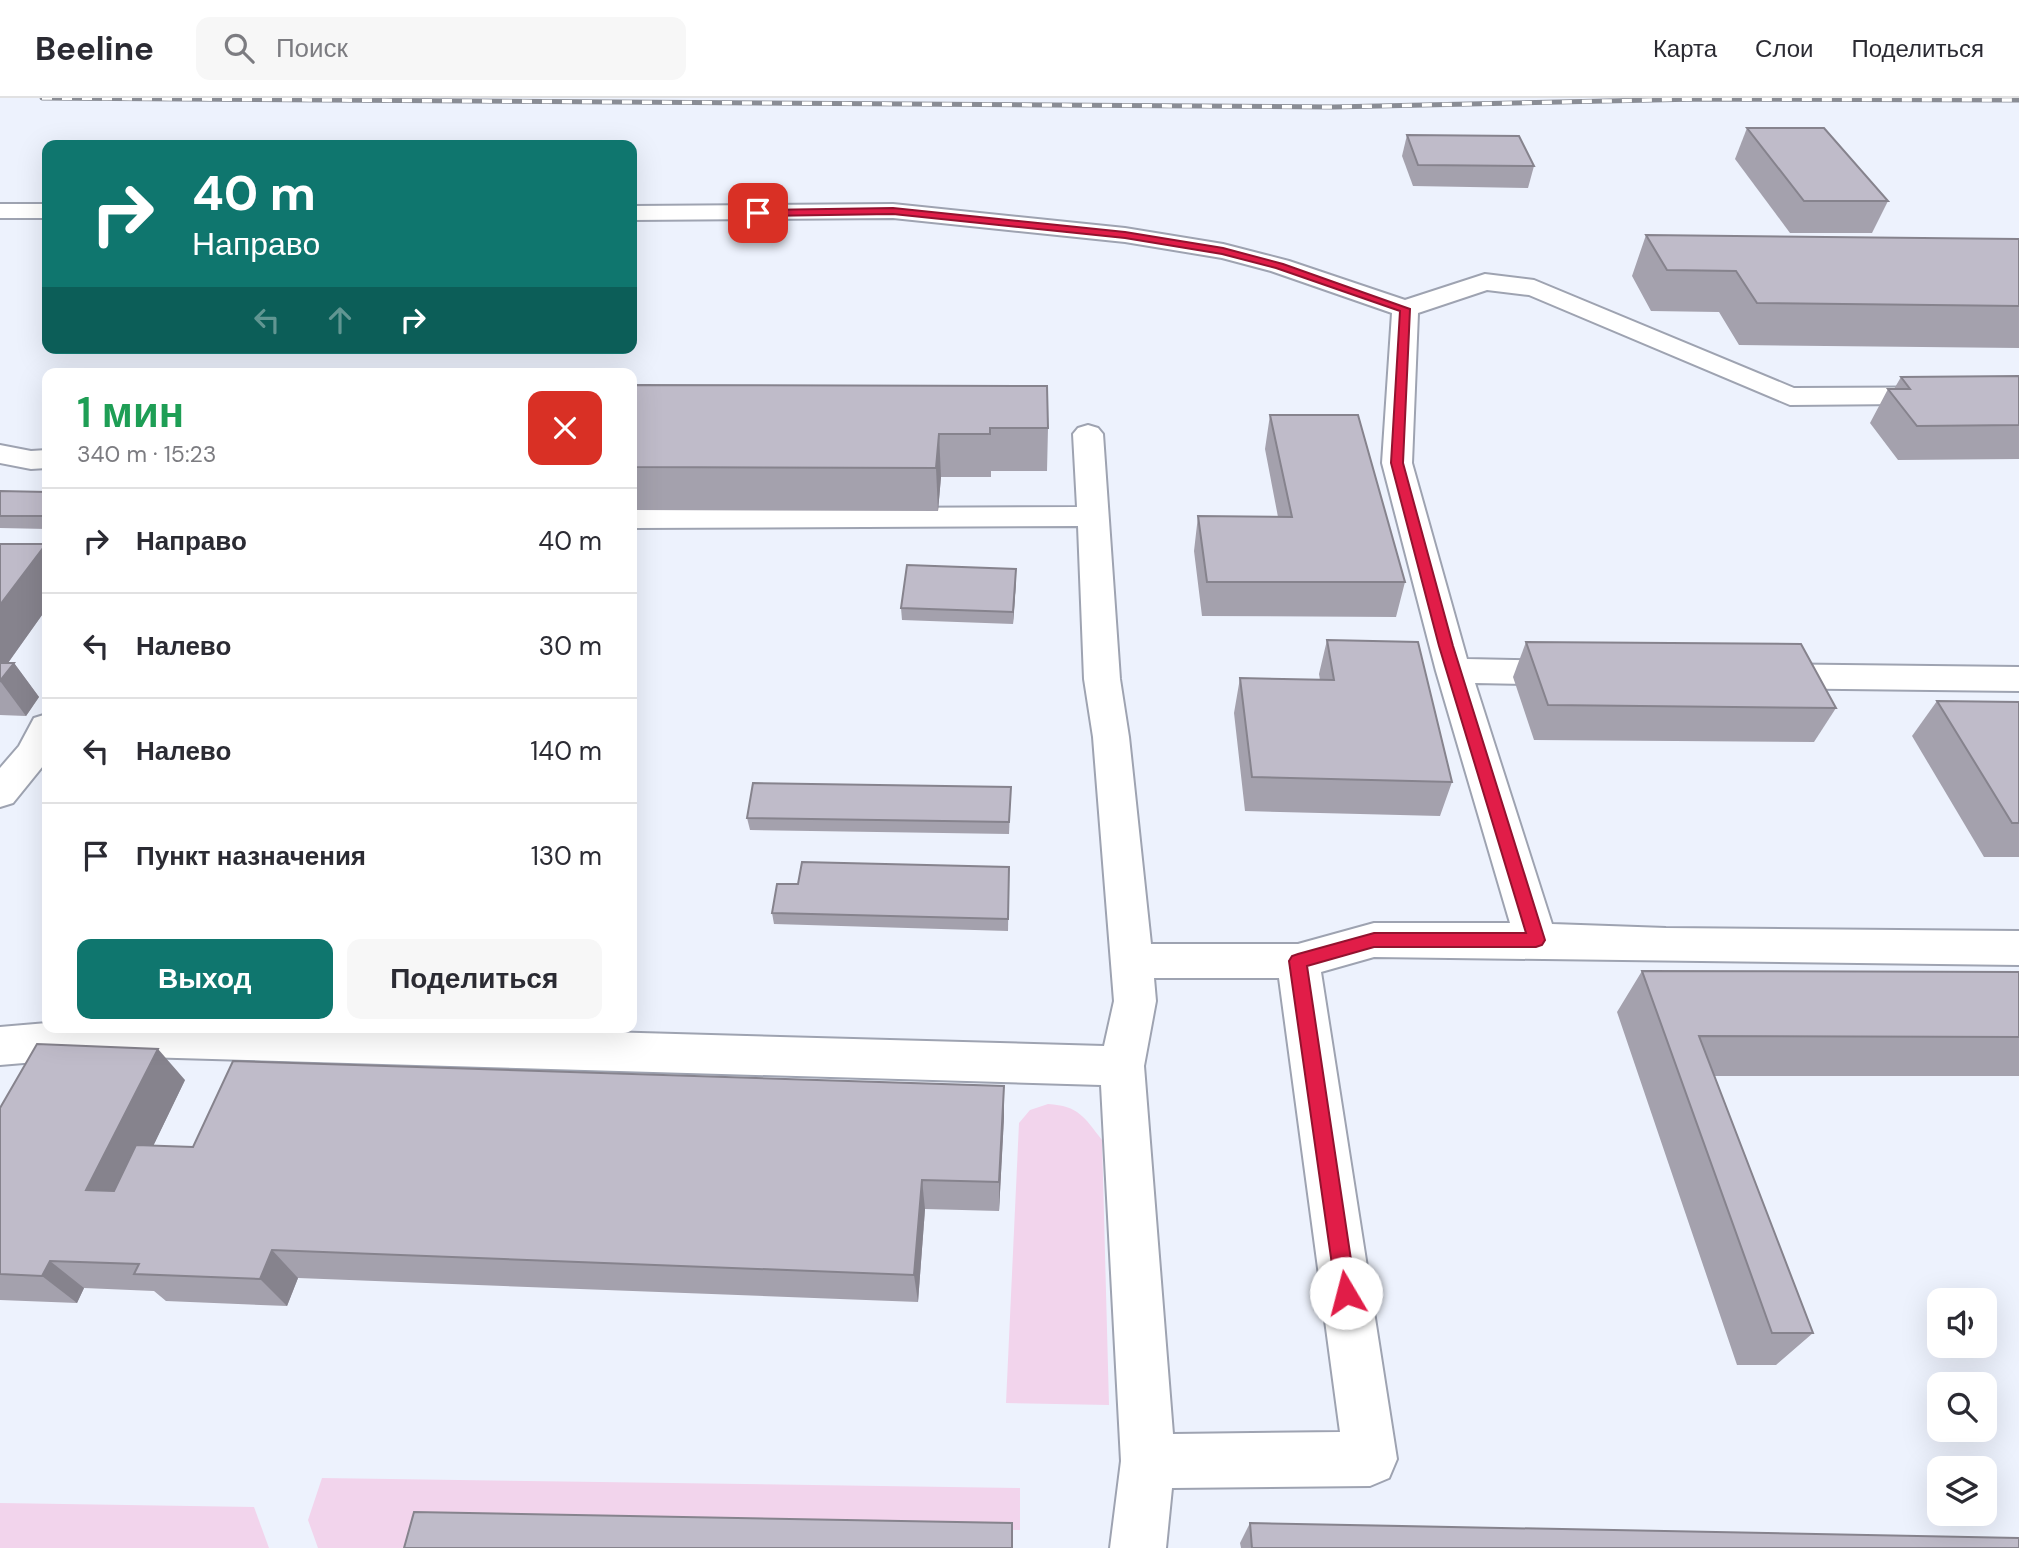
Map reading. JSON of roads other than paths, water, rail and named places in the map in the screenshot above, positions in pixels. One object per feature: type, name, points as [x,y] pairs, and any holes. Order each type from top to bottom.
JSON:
[{"type":"lane","points":[[0,211],[42,211]]},
{"type":"lane","points":[[637,213],[893,211],[1125,235],[1223,251],[1280,266],[1405,309],[1485,282],[1509,283],[1534,288],[1790,397],[2019,395]]},
{"type":"lane","points":[[1405,309],[1397,463],[1454,671],[1536,940]]},
{"type":"lane","points":[[1088,434],[1102,679],[1111,737],[1135,1001],[1122,1066],[1148,1461],[1138,1548]]},
{"type":"lane","points":[[0,454],[39,459]]},
{"type":"lane","points":[[0,461],[39,459]]},
{"type":"lane","points":[[637,519],[1093,516]]},
{"type":"lane","points":[[1454,671],[1605,673]]},
{"type":"lane","points":[[1729,675],[2019,679]]},
{"type":"lane","points":[[0,793],[42,746]]},
{"type":"lane","points":[[1131,961],[1298,961],[1374,940],[2019,948]]},
{"type":"lane","points":[[1148,1461],[1370,1459],[1298,961]]},
{"type":"lane","points":[[0,1046],[107,1037],[1122,1066]]},
{"type":"railway","points":[[42,98],[1333,107],[1698,99],[2019,100]]}]
